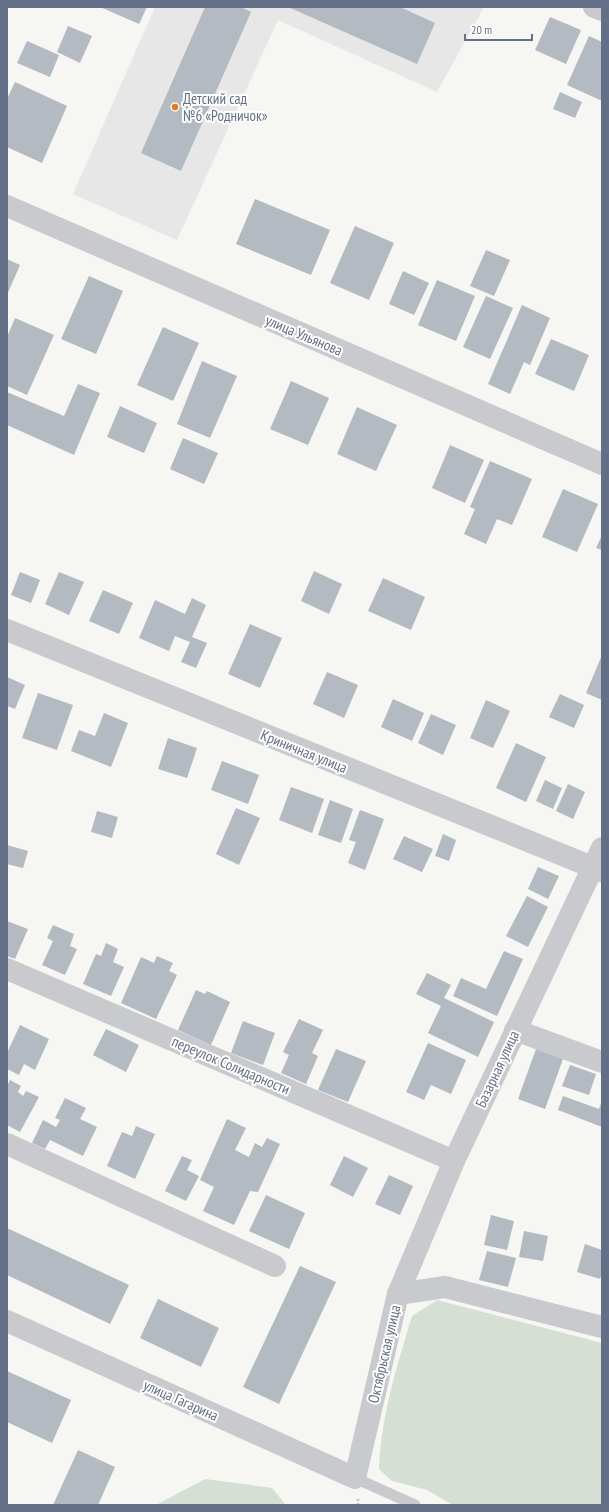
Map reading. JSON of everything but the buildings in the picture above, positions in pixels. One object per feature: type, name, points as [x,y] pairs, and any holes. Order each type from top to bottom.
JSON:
[{"type":"street","points":[[594,7],[602,10]]},
{"type":"street","name":"улица Ульянова","points":[[7,206],[602,464]]},
{"type":"street","name":"Криничная улица","points":[[7,630],[598,869]]},
{"type":"street","name":"Базарная улица","points":[[398,1294],[454,1161],[515,1030],[598,869],[602,848]]},
{"type":"street","name":"переулок Солидарности","points":[[7,969],[454,1161]]},
{"type":"street","points":[[515,1030],[602,1062]]},
{"type":"street","points":[[7,1144],[275,1266]]},
{"type":"street","name":"Октябрьская улица","points":[[355,1478],[398,1294],[445,1287],[602,1327]]},
{"type":"street","name":"улица Гагарина","points":[[7,1321],[355,1478]]},
{"type":"lane","points":[[355,1478],[415,1505]]},
{"type":"shaded area","name":"Детский сад №6 «Родничок»","points":[[155,7],[484,7],[437,92],[278,20],[177,240],[73,194]]},
{"type":"shaded area","points":[[437,1300],[602,1343],[602,1505],[453,1505],[427,1490],[392,1481],[379,1469],[380,1449],[386,1410],[395,1372],[412,1316]]},
{"type":"shaded area","points":[[205,1479],[272,1488],[286,1505],[156,1505]]},
{"type":"place","name":"Детский сад №6 «Родничок»","points":[[175,107]]}]
